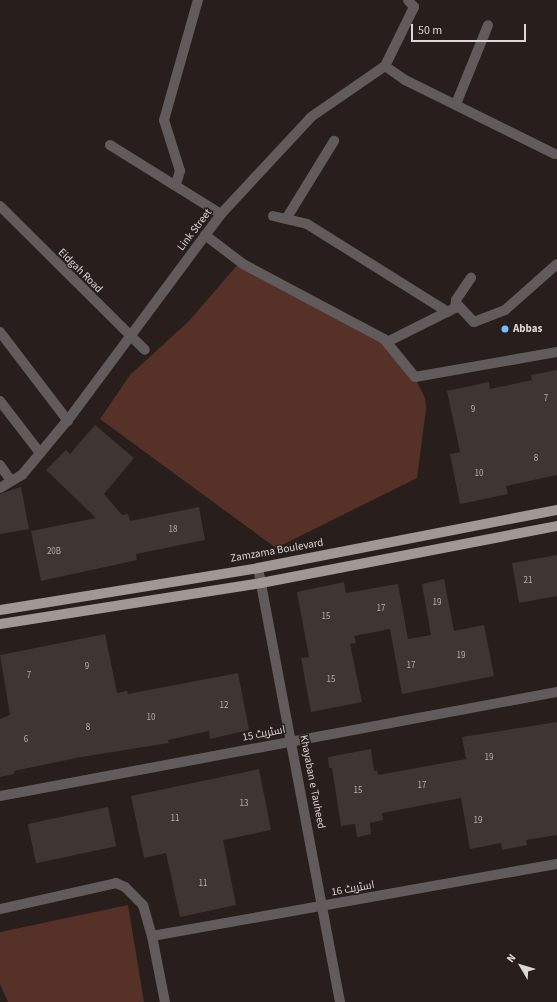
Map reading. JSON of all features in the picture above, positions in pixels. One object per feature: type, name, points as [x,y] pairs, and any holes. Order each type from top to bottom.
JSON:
[{"type":"main road","name":"Zamzama Boulevard","points":[[0,610],[258,568],[557,510]]},
{"type":"main road","points":[[0,624],[261,583],[557,526]]},
{"type":"street","points":[[176,184],[180,171],[164,120],[198,0]]},
{"type":"street","name":"Link Street","points":[[0,488],[22,475],[68,421],[221,214],[311,117],[385,66],[414,7],[408,0]]},
{"type":"street","points":[[456,104],[488,25]]},
{"type":"street","points":[[385,66],[405,80],[456,104],[556,156]]},
{"type":"street","points":[[286,219],[334,140]]},
{"type":"street","points":[[110,145],[176,184],[221,214]]},
{"type":"street","name":"Eidgah Road","points":[[0,206],[145,350]]},
{"type":"street","points":[[273,216],[307,224],[448,312]]},
{"type":"street","points":[[205,236],[243,264],[387,342],[414,377],[557,352]]},
{"type":"street","points":[[456,303],[474,322],[505,310],[557,264]]},
{"type":"street","points":[[387,342],[455,308],[456,303],[471,278]]},
{"type":"street","points":[[0,332],[68,421]]},
{"type":"street","points":[[0,401],[40,453]]},
{"type":"street","points":[[0,465],[11,481]]},
{"type":"street","name":"Khayaban e Tauheed","points":[[258,568],[292,741],[340,1002]]},
{"type":"street","name":"اسٹریٹ 15","points":[[0,796],[557,692]]},
{"type":"street","name":"اسٹریٹ 16","points":[[152,936],[557,864]]},
{"type":"street","points":[[0,909],[116,883],[125,887],[143,905],[152,936],[165,1002]]},
{"type":"shaded area","points":[[239,263],[384,339],[411,370],[425,398],[426,409],[417,478],[276,548],[100,419],[130,375],[188,322]]},
{"type":"shaded area","points":[[128,905],[144,1002],[8,1002],[0,984],[0,932]]},
{"type":"building","points":[[557,370],[557,475],[506,486],[508,494],[460,504],[450,454],[460,452],[447,391],[489,382],[490,389],[532,380],[531,375]]},
{"type":"building","points":[[95,425],[134,458],[104,494],[122,515],[128,514],[130,521],[199,507],[205,540],[136,554],[137,560],[41,581],[31,531],[96,518],[46,470],[66,450],[70,454]]},
{"type":"building","points":[[21,487],[29,529],[0,534],[0,494]]},
{"type":"building","points":[[557,555],[557,596],[519,603],[512,563]]},
{"type":"building","points":[[444,579],[454,631],[484,625],[494,676],[402,694],[390,629],[354,636],[356,643],[350,644],[362,702],[311,712],[301,658],[309,657],[297,592],[344,582],[346,593],[398,584],[408,639],[431,635],[422,584]]},
{"type":"building","points":[[105,634],[117,693],[127,691],[128,694],[238,673],[249,730],[210,739],[209,731],[168,740],[169,743],[81,757],[14,771],[14,774],[0,777],[0,719],[10,715],[0,655]]},
{"type":"building","points":[[557,722],[557,835],[526,840],[527,845],[502,850],[501,843],[470,849],[461,798],[382,813],[383,820],[370,823],[371,834],[357,837],[355,824],[341,826],[332,768],[329,768],[328,757],[371,749],[374,771],[377,770],[378,775],[466,759],[462,737]]},
{"type":"building","points":[[259,769],[271,830],[223,840],[236,905],[180,917],[166,853],[144,858],[131,796]]},
{"type":"building","points":[[108,807],[116,846],[36,863],[28,824]]},
{"type":"place","name":"Abbas","points":[[505,329]]}]
